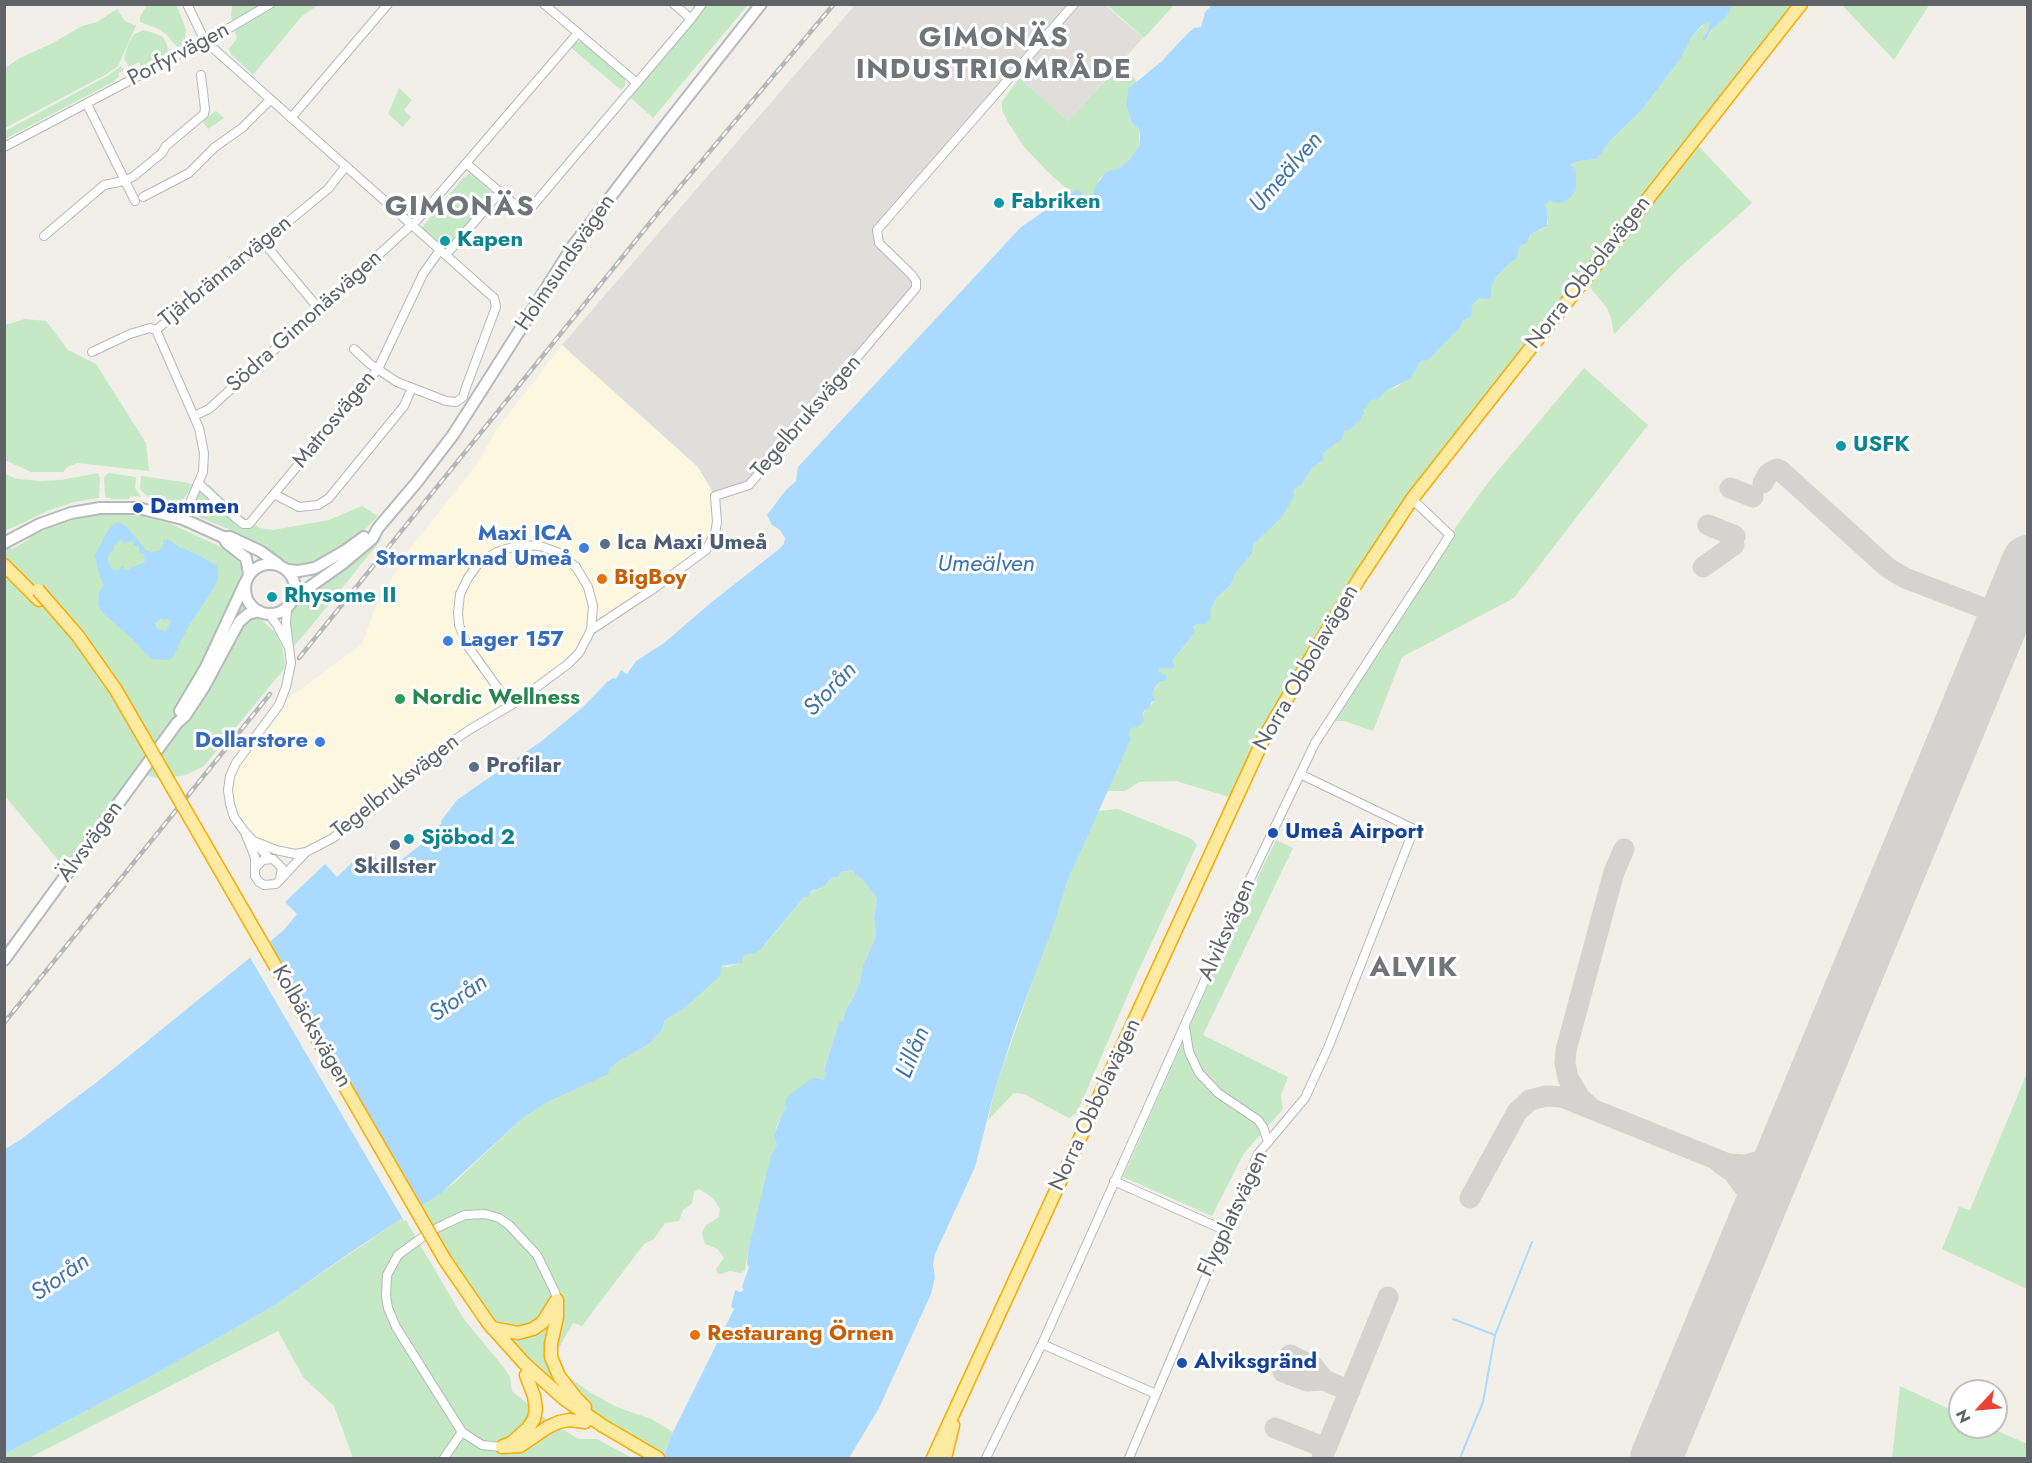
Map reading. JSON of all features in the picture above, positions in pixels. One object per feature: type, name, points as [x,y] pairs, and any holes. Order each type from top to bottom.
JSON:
[{"type":"highway","name":"Norra Obbolavägen","points":[[933,1458],[1264,738],[1359,579],[1412,499],[1801,4]]},
{"type":"highway","name":"Kolbäcksvägen","points":[[4,555],[64,619],[97,661],[116,690],[443,1262],[492,1328],[524,1363],[562,1398],[618,1435],[644,1458]]},
{"type":"highway","name":"Kolbäcksvägen","points":[[4,565],[71,637],[101,680],[483,1328],[526,1375],[557,1402],[585,1422],[629,1446],[658,1458]]},
{"type":"highway","points":[[492,1328],[518,1333],[533,1329],[543,1322],[556,1296]]},
{"type":"highway","points":[[556,1296],[557,1317],[551,1344],[554,1369],[576,1398],[618,1435]]},
{"type":"highway","points":[[502,1447],[511,1443],[528,1428],[534,1419],[536,1409],[534,1396],[526,1375]]},
{"type":"highway","name":"Norra Obbolavägen","points":[[945,1458],[952,1436],[954,1416]]},
{"type":"highway","points":[[502,1447],[520,1446],[548,1427],[560,1422],[569,1420],[585,1422]]},
{"type":"main road","name":"Holmsundsvägen","points":[[294,598],[342,564],[372,539],[378,528],[412,489],[453,435],[573,246],[761,4]]},
{"type":"main road","points":[[4,543],[55,518],[84,509],[138,508],[183,519],[223,537],[230,537],[245,543],[283,567],[293,578],[296,588],[294,598],[287,608],[275,614],[264,613],[247,600],[246,558],[223,537]]},
{"type":"main road","name":"Holmsundsvägen","points":[[283,567],[299,571],[315,568],[378,528]]},
{"type":"main road","points":[[247,579],[263,564],[283,567]]},
{"type":"main road","name":"Älvsvägen","points":[[177,723],[180,711],[206,667],[247,579]]},
{"type":"main road","name":"Älvsvägen","points":[[4,960],[177,723],[185,716],[239,622],[248,614],[264,613]]},
{"type":"street","points":[[187,4],[205,41],[494,298],[496,307],[465,390],[459,400],[452,402],[398,382],[370,364],[354,349]]},
{"type":"street","name":"Porfyrvägen","points":[[4,147],[205,41],[270,4]]},
{"type":"street","points":[[291,118],[388,4]]},
{"type":"street","points":[[544,4],[637,83]]},
{"type":"street","points":[[674,4],[691,19]]},
{"type":"street","points":[[467,164],[520,209],[530,208],[702,4]]},
{"type":"street","name":"Tegelbruksvägen","points":[[256,842],[295,854],[306,852],[333,838],[427,759],[510,705],[577,656],[591,630],[706,550],[715,533],[717,522],[715,496],[749,485],[913,294],[916,281],[912,274],[879,243],[877,230],[1074,4]]},
{"type":"street","name":"Södra Gimonäsvägen","points":[[194,416],[209,410],[412,225],[578,33]]},
{"type":"street","name":"Porfyrvägen","points":[[44,236],[104,185],[124,181],[162,153],[166,146],[204,114],[205,101],[201,75]]},
{"type":"street","points":[[143,197],[189,173],[215,147],[242,128],[270,100]]},
{"type":"street","points":[[87,104],[135,201]]},
{"type":"street","name":"Tjärbrännarvägen","points":[[92,352],[130,334],[150,328],[156,330],[328,189],[346,166]]},
{"type":"street","name":"Matrosvägen","points":[[198,483],[243,524],[249,524],[378,369],[423,274],[500,192]]},
{"type":"street","points":[[264,243],[319,309]]},
{"type":"street","points":[[156,330],[199,428],[204,463],[203,472],[183,519]]},
{"type":"street","points":[[274,494],[299,507],[318,505],[329,498],[404,405],[412,388]]},
{"type":"street","name":"Alviksvägen","points":[[987,1458],[1042,1344],[1251,877],[1300,774],[1320,736],[1450,535],[1412,499]]},
{"type":"street","points":[[510,705],[468,645],[458,622],[460,594],[478,564],[497,552],[519,545],[540,546],[557,552],[576,567],[588,587],[593,606],[591,630]]},
{"type":"street","points":[[244,831],[255,857],[257,879],[264,885],[274,885],[280,880],[282,868],[234,818],[228,797],[230,776],[283,695],[290,671],[287,608]]},
{"type":"street","points":[[264,613],[277,625],[289,647]]},
{"type":"street","name":"Flygplatsvägen","points":[[1129,1458],[1257,1154],[1305,1098],[1328,1048],[1414,829],[1300,774]]},
{"type":"street","name":"Tegelbruksvägen","points":[[280,880],[306,852]]},
{"type":"street","points":[[255,868],[261,861],[295,854]]},
{"type":"street","points":[[1185,1025],[1189,1052],[1199,1073],[1218,1093],[1258,1120],[1268,1142]]},
{"type":"street","points":[[1114,1181],[1224,1230]]},
{"type":"street","points":[[502,1447],[482,1445],[462,1432],[396,1327],[388,1308],[387,1275],[393,1263],[405,1249],[431,1232],[465,1215],[485,1214],[499,1218],[524,1239],[537,1255],[556,1296]]},
{"type":"street","points":[[1042,1344],[1156,1394]]},
{"type":"street","points":[[444,1458],[462,1432]]},
{"type":"shaded area","points":[[855,5],[1105,5],[1143,38],[1068,121],[1013,73],[877,230],[877,236],[912,275],[916,288],[754,480],[715,496],[698,467],[562,345]]},
{"type":"shaded area","points":[[562,345],[698,467],[709,483],[717,507],[709,545],[600,624],[568,664],[469,730],[333,838],[295,854],[256,842],[234,817],[230,776],[279,705],[362,644],[376,606],[406,554],[477,464],[497,429]]},
{"type":"green space","points":[[147,5],[177,5],[186,30],[185,39],[179,48],[159,29],[140,22],[140,17]]},
{"type":"green space","points":[[232,5],[318,5],[302,16],[253,75],[231,54],[229,49],[237,38],[231,16]]},
{"type":"green space","points":[[707,5],[748,5],[653,118],[629,96]]},
{"type":"green space","points":[[1107,5],[1174,5],[1144,38]]},
{"type":"green space","points":[[1733,5],[1801,5],[1693,140],[1752,203],[1680,267],[1614,334],[1607,308],[1584,280],[1359,579],[1236,799],[1176,781],[1139,782],[1125,791],[1107,791],[1131,739],[1129,734],[1131,728],[1154,701],[1155,697],[1151,694],[1157,687],[1161,674],[1160,668],[1171,669],[1172,661],[1195,632],[1193,628],[1210,610],[1217,597],[1231,585],[1235,574],[1251,553],[1253,545],[1269,529],[1293,490],[1302,484],[1312,468],[1323,460],[1323,453],[1344,431],[1352,428],[1369,401],[1397,387],[1413,374],[1421,361],[1437,351],[1461,327],[1463,320],[1469,317],[1476,301],[1480,298],[1491,297],[1491,288],[1497,276],[1517,259],[1520,246],[1529,240],[1531,234],[1545,228],[1548,224],[1545,205],[1550,201],[1556,203],[1571,166],[1578,161],[1597,159],[1610,141],[1641,111],[1681,58],[1692,36],[1707,21],[1710,22],[1703,38],[1710,33]]},
{"type":"green space","points":[[1842,5],[1929,5],[1894,60]]},
{"type":"green space","points":[[117,9],[125,21],[136,26],[118,66],[5,128],[5,68],[82,26],[97,22]]},
{"type":"green space","points":[[144,30],[162,36],[169,54],[141,66],[139,62],[129,67],[124,59],[128,45],[134,34]]},
{"type":"green space","points":[[573,41],[588,43],[625,76],[625,86],[621,90],[569,46]]},
{"type":"green space","points":[[1120,64],[1128,67],[1137,83],[1128,89],[1126,104],[1131,122],[1139,129],[1139,146],[1129,160],[1100,178],[1092,196],[1087,197],[1077,190],[1072,193],[1025,148],[1002,110],[1002,102],[1019,78],[1068,121]]},
{"type":"green space","points":[[121,66],[124,70],[118,73],[119,76],[113,82],[5,139],[5,131],[109,75]]},
{"type":"green space","points":[[399,88],[412,100],[404,110],[411,117],[403,127],[388,114]]},
{"type":"green space","points":[[216,111],[224,118],[208,129],[202,121]]},
{"type":"green space","points":[[469,174],[492,193],[491,199],[448,248],[444,248],[422,229],[423,226],[463,178]]},
{"type":"green space","points":[[25,319],[46,321],[68,350],[96,364],[146,443],[149,471],[77,463],[63,472],[31,472],[5,460],[5,325]]},
{"type":"green space","points":[[1584,368],[1648,425],[1514,598],[1402,657],[1373,731],[1344,721],[1329,721],[1450,535],[1490,480]]},
{"type":"green space","points":[[98,473],[99,498],[74,502],[50,510],[5,531],[5,474],[17,479],[41,481]]},
{"type":"green space","points":[[108,473],[136,477],[135,488],[141,497],[112,499],[105,497],[104,478]]},
{"type":"green space","points":[[141,476],[192,485],[180,503],[173,506],[152,501],[153,498],[149,498],[140,489]]},
{"type":"green space","points":[[209,484],[234,510],[260,528],[273,530],[329,520],[362,506],[378,516],[362,533],[321,559],[309,564],[292,565],[228,529],[197,516],[193,510],[193,502],[198,488]]},
{"type":"green space","points":[[113,514],[141,516],[169,523],[234,553],[242,569],[240,582],[259,618],[275,632],[282,647],[285,664],[284,669],[204,766],[186,775],[160,779],[140,773],[69,873],[5,796],[4,550],[10,547],[12,549],[33,535],[62,523],[90,516]]},
{"type":"green space","points":[[384,536],[294,646],[289,634],[293,608],[360,558]]},
{"type":"green space","points":[[1118,809],[1192,839],[1197,845],[1136,976],[1077,1113],[1069,1118],[1024,1094],[1014,1093],[988,1120],[995,1089],[1067,882],[1098,811]]},
{"type":"green space","points":[[1276,840],[1293,848],[1203,1035],[1288,1077],[1281,1095],[1283,1109],[1244,1153],[1212,1216],[1123,1177],[1236,922]]},
{"type":"green space","points":[[854,870],[855,875],[862,879],[877,898],[874,918],[876,936],[863,966],[860,982],[843,1020],[839,1022],[824,1069],[826,1072],[823,1080],[814,1077],[786,1105],[777,1125],[774,1135],[777,1146],[771,1155],[745,1270],[741,1273],[730,1271],[717,1273],[716,1269],[724,1258],[718,1249],[705,1244],[702,1233],[706,1225],[719,1217],[720,1209],[713,1198],[699,1189],[694,1192],[692,1204],[683,1210],[679,1221],[665,1223],[654,1239],[644,1244],[582,1326],[573,1323],[555,1355],[557,1363],[567,1376],[591,1393],[617,1407],[651,1419],[673,1432],[663,1458],[643,1458],[627,1450],[632,1440],[524,1363],[412,1213],[455,1182],[524,1117],[548,1102],[607,1074],[619,1061],[649,1044],[662,1030],[665,1020],[682,1010],[699,994],[721,966],[727,967],[741,963],[743,954],[765,945],[804,897],[824,887],[831,878],[838,877],[841,872]]},
{"type":"green space","points":[[2027,1073],[2028,1289],[1942,1249],[1959,1207],[1970,1210]]},
{"type":"green space","points":[[404,1217],[463,1318],[510,1377],[512,1391],[542,1416],[578,1439],[597,1439],[632,1458],[353,1458],[334,1406],[303,1377],[278,1331],[29,1458],[5,1458],[5,1454],[148,1378],[275,1305]]},
{"type":"green space","points":[[1900,1386],[1948,1408],[1948,1439],[2008,1439],[2008,1436],[2027,1444],[2027,1458],[1892,1458]]},
{"type":"water","name":"Umeälven","points":[[1212,5],[1733,5],[1726,17],[1711,30],[1705,40],[1703,41],[1703,38],[1710,22],[1702,25],[1692,36],[1681,58],[1641,111],[1610,141],[1597,159],[1578,161],[1571,165],[1576,170],[1576,189],[1572,196],[1563,203],[1550,201],[1545,205],[1547,226],[1531,234],[1527,243],[1520,246],[1517,259],[1497,276],[1491,288],[1491,297],[1480,298],[1476,301],[1472,306],[1471,317],[1463,320],[1461,327],[1428,360],[1421,361],[1411,378],[1386,391],[1378,399],[1369,401],[1367,408],[1363,409],[1364,414],[1361,419],[1350,430],[1344,431],[1342,439],[1323,453],[1323,460],[1312,468],[1302,484],[1293,490],[1294,496],[1281,518],[1253,545],[1252,553],[1235,574],[1231,585],[1217,597],[1210,610],[1211,617],[1206,624],[1197,624],[1193,627],[1195,632],[1172,661],[1175,666],[1171,669],[1160,668],[1159,672],[1167,676],[1166,680],[1159,682],[1154,690],[1152,694],[1155,697],[1154,701],[1142,715],[1144,721],[1138,727],[1131,728],[1129,734],[1131,739],[1067,882],[995,1089],[975,1167],[935,1254],[933,1265],[935,1277],[931,1294],[879,1408],[849,1458],[663,1458],[673,1432],[734,1309],[731,1307],[735,1290],[740,1292],[744,1290],[742,1287],[749,1267],[748,1252],[771,1155],[777,1146],[774,1135],[786,1109],[785,1101],[789,1095],[814,1077],[823,1080],[839,1022],[843,1020],[860,982],[863,966],[876,936],[874,918],[877,898],[862,879],[855,875],[854,870],[841,872],[838,877],[831,878],[824,887],[811,891],[809,897],[804,897],[761,949],[755,953],[743,955],[742,963],[721,966],[720,976],[682,1010],[665,1020],[662,1030],[649,1044],[619,1061],[608,1074],[548,1102],[524,1117],[441,1193],[275,1305],[148,1378],[5,1454],[5,1149],[102,1078],[284,930],[297,914],[285,902],[325,864],[337,877],[360,855],[376,857],[377,862],[385,871],[395,865],[433,835],[433,830],[442,823],[441,821],[457,800],[543,740],[583,707],[607,682],[613,678],[616,679],[621,670],[627,674],[636,661],[664,643],[778,550],[784,544],[785,538],[780,530],[772,525],[767,515],[796,481],[798,467],[1021,227],[1077,189],[1087,197],[1092,196],[1095,187],[1106,172],[1119,168],[1129,160],[1139,146],[1140,136],[1139,129],[1131,122],[1126,104],[1128,89],[1162,61],[1194,28],[1201,27],[1205,12]]},
{"type":"water","points":[[118,522],[127,527],[150,552],[159,551],[163,546],[163,540],[168,539],[180,548],[199,555],[217,566],[218,578],[215,586],[188,627],[173,657],[169,660],[152,659],[103,613],[98,605],[99,591],[104,585],[95,555],[107,532]],"holes":[[[122,540],[124,544],[133,540],[134,545],[139,547],[139,552],[144,554],[145,562],[127,570],[123,566],[117,571],[111,568],[108,560],[109,553],[113,551],[118,541]],[[161,618],[169,619],[171,622],[166,631],[157,629],[155,624]]]},
{"type":"pier","points":[[264,942],[413,1216],[404,1221],[248,954]]},
{"type":"waterway","points":[[1460,1458],[1483,1402],[1495,1335],[1532,1242]]},
{"type":"waterway","points":[[1453,1319],[1495,1335]]},
{"type":"taxiway","points":[[1763,483],[1768,474],[1777,469],[1781,471],[1888,568],[1905,578],[2004,616]]},
{"type":"taxiway","points":[[1730,488],[1753,497]]},
{"type":"taxiway","points":[[1708,525],[1735,536]]},
{"type":"taxiway","points":[[1703,567],[1734,545]]},
{"type":"taxiway","points":[[1589,1106],[1580,1098],[1568,1078],[1565,1063],[1566,1050],[1614,872],[1624,849]]},
{"type":"taxiway","points":[[1470,1198],[1517,1112],[1530,1100],[1546,1096],[1562,1097],[1728,1164],[1745,1165],[1764,1160],[1777,1151],[1790,1135]]},
{"type":"taxiway","points":[[1720,1163],[1733,1172],[1747,1191],[1752,1207],[1751,1228]]},
{"type":"taxiway","points":[[1322,1458],[1388,1297]]},
{"type":"taxiway","points":[[1290,1355],[1313,1366],[1324,1380]]},
{"type":"taxiway","points":[[1283,1372],[1307,1381],[1324,1380],[1350,1391]]},
{"type":"taxiway","points":[[1275,1428],[1326,1448]]},
{"type":"runway","points":[[1656,1458],[2028,561]]},
{"type":"railway","points":[[299,658],[662,208],[834,4]]},
{"type":"railway","points":[[4,1023],[270,694]]},
{"type":"place","name":"Fabriken","points":[[999,203]]},
{"type":"place","name":"Kapen","points":[[445,241]]},
{"type":"place","name":"USFK","points":[[1841,446]]},
{"type":"place","name":"Dammen","points":[[138,508]]},
{"type":"place","name":"Ica Maxi Umeå","points":[[605,544]]},
{"type":"place","name":"Maxi ICA Stormarknad Umeå","points":[[584,548]]},
{"type":"place","name":"BigBoy","points":[[602,579]]},
{"type":"place","name":"Rhysome II","points":[[272,597]]},
{"type":"place","name":"Lager 157","points":[[448,641]]},
{"type":"place","name":"Nordic Wellness","points":[[400,699]]},
{"type":"place","name":"Dollarstore","points":[[320,742]]},
{"type":"place","name":"Profilar","points":[[474,767]]},
{"type":"place","name":"Umeå Airport","points":[[1273,833]]},
{"type":"place","name":"Sjöbod 2","points":[[409,839]]},
{"type":"place","name":"Skillster","points":[[395,845]]},
{"type":"place","name":"Restaurang Örnen","points":[[695,1335]]},
{"type":"place","name":"Alviksgränd","points":[[1182,1363]]},
{"type":"district","name":"GIMONÄS INDUSTRIOMRÅDE","points":[[994,55]]},
{"type":"district","name":"GIMONÄS","points":[[460,208]]},
{"type":"district","name":"ALVIK","points":[[1414,969]]},
{"type":"water label","name":"Storån","points":[[831,690]]},
{"type":"water label","name":"Storån","points":[[459,999]]},
{"type":"water label","name":"Lillån","points":[[914,1053]]},
{"type":"water label","name":"Storån","points":[[61,1278]]}]
